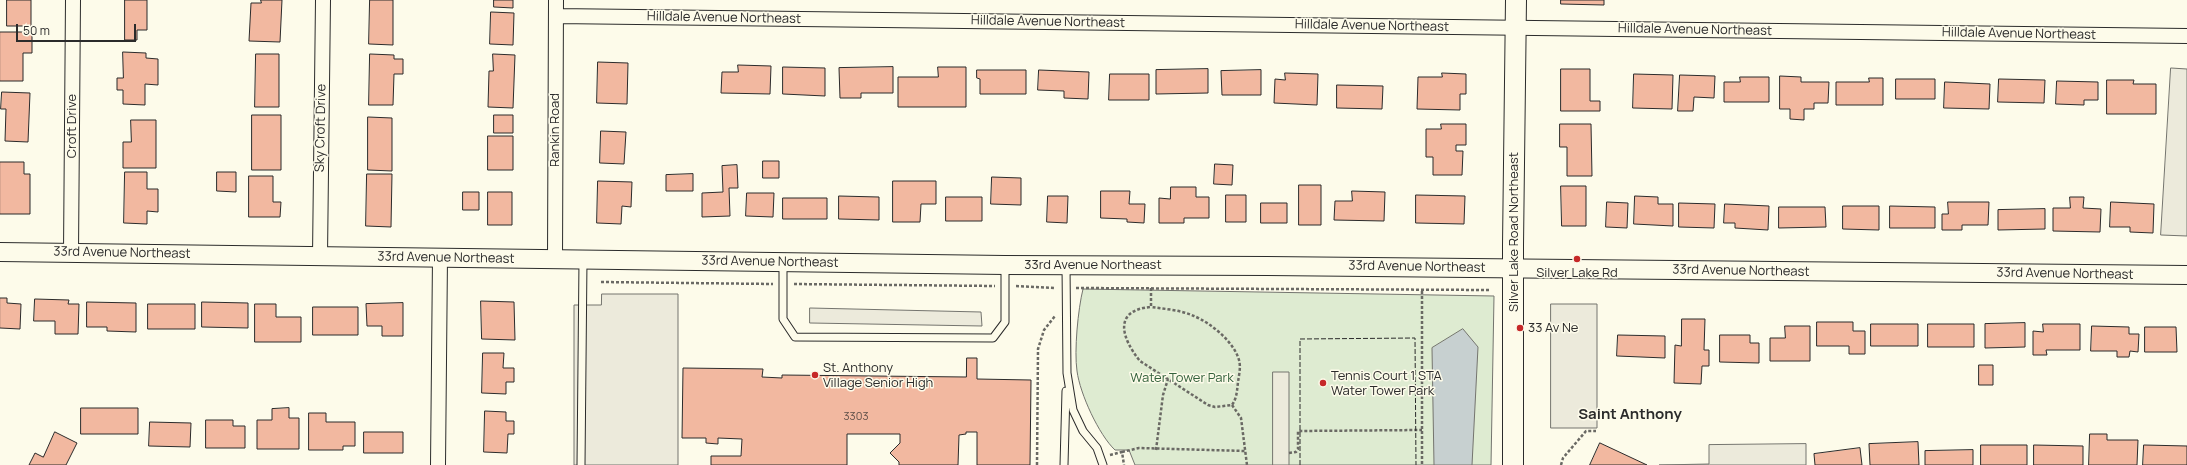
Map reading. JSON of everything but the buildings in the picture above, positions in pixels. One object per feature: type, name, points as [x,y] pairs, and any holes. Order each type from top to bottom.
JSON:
[{"type":"main road","name":"Silver Lake Road Northeast","points":[[1513,465],[1513,268],[1516,0]]},
{"type":"street","name":"Croft Drive","points":[[71,252],[73,0]]},
{"type":"street","name":"Sky Croft Drive","points":[[320,256],[323,0]]},
{"type":"street","name":"Rankin Road","points":[[555,260],[556,0]]},
{"type":"street","name":"Hilldale Avenue Northeast","points":[[556,16],[2187,36]]},
{"type":"street","name":"33rd Avenue Northeast","points":[[0,252],[1005,266],[1066,265],[1513,268],[2187,275]]},
{"type":"street","points":[[438,465],[440,257]]},
{"type":"lane","points":[[581,465],[583,260]]},
{"type":"lane","points":[[783,262],[783,319],[795,337],[993,338],[1004,322],[1005,266]]},
{"type":"lane","points":[[1064,465],[1067,373],[1066,265]]},
{"type":"lane","points":[[1067,373],[1073,410],[1083,431],[1097,448],[1103,465]]},
{"type":"path","points":[[601,282],[1005,286],[1053,288],[1422,291],[1490,290]]},
{"type":"path","points":[[1053,288],[1057,295]]},
{"type":"path","points":[[1151,288],[1151,308]]},
{"type":"path","points":[[1422,291],[1422,465]]},
{"type":"path","points":[[1142,308],[1171,309],[1194,316],[1216,330],[1235,350],[1240,362],[1240,373],[1235,400],[1232,405],[1215,407],[1208,405],[1140,361],[1132,351],[1123,332],[1124,322],[1128,316],[1142,308]]},
{"type":"path","points":[[1036,465],[1038,349],[1044,330],[1057,311]]},
{"type":"path","points":[[1156,450],[1163,395],[1168,379]]},
{"type":"path","points":[[1232,405],[1241,418],[1248,465]]},
{"type":"path","points":[[1289,453],[1296,452],[1298,449],[1298,431],[1422,430]]},
{"type":"path","points":[[1561,465],[1563,458],[1586,431],[1596,431]]},
{"type":"path","points":[[1100,457],[1139,448],[1156,450],[1245,451]]},
{"type":"path","points":[[1122,452],[1124,465]]},
{"type":"green space","name":"Water Tower Park","points":[[1083,289],[1494,296],[1491,465],[1135,465],[1129,450],[1115,450],[1103,435],[1091,414],[1082,391],[1076,363],[1076,342]]},
{"type":"shaded area","points":[[2171,68],[2187,69],[2187,236],[2161,235]]},
{"type":"shaded area","points":[[602,294],[678,294],[678,465],[574,465],[574,305],[601,305]]},
{"type":"shaded area","points":[[1551,304],[1597,304],[1597,428],[1551,428]]},
{"type":"shaded area","points":[[810,308],[981,312],[982,326],[810,323]]},
{"type":"shaded area","points":[[1463,329],[1478,347],[1472,465],[1434,465],[1432,348]]},
{"type":"shaded area","points":[[1273,372],[1289,372],[1289,465],[1273,465]]},
{"type":"shaded area","points":[[1806,444],[1806,465],[1659,465],[1709,464],[1709,445]]},
{"type":"fence","points":[[1300,465],[1300,339],[1415,338],[1416,465]]},
{"type":"place","name":"Silver Lake Rd","points":[[1577,259]]},
{"type":"place","name":"33 Av Ne","points":[[1520,328]]},
{"type":"place","name":"St. Anthony Village Senior High","points":[[815,375]]},
{"type":"place","name":"Tennis Court 1 STA Water Tower Park","points":[[1323,383]]},
{"type":"district","name":"Saint Anthony","points":[[1630,415]]}]
